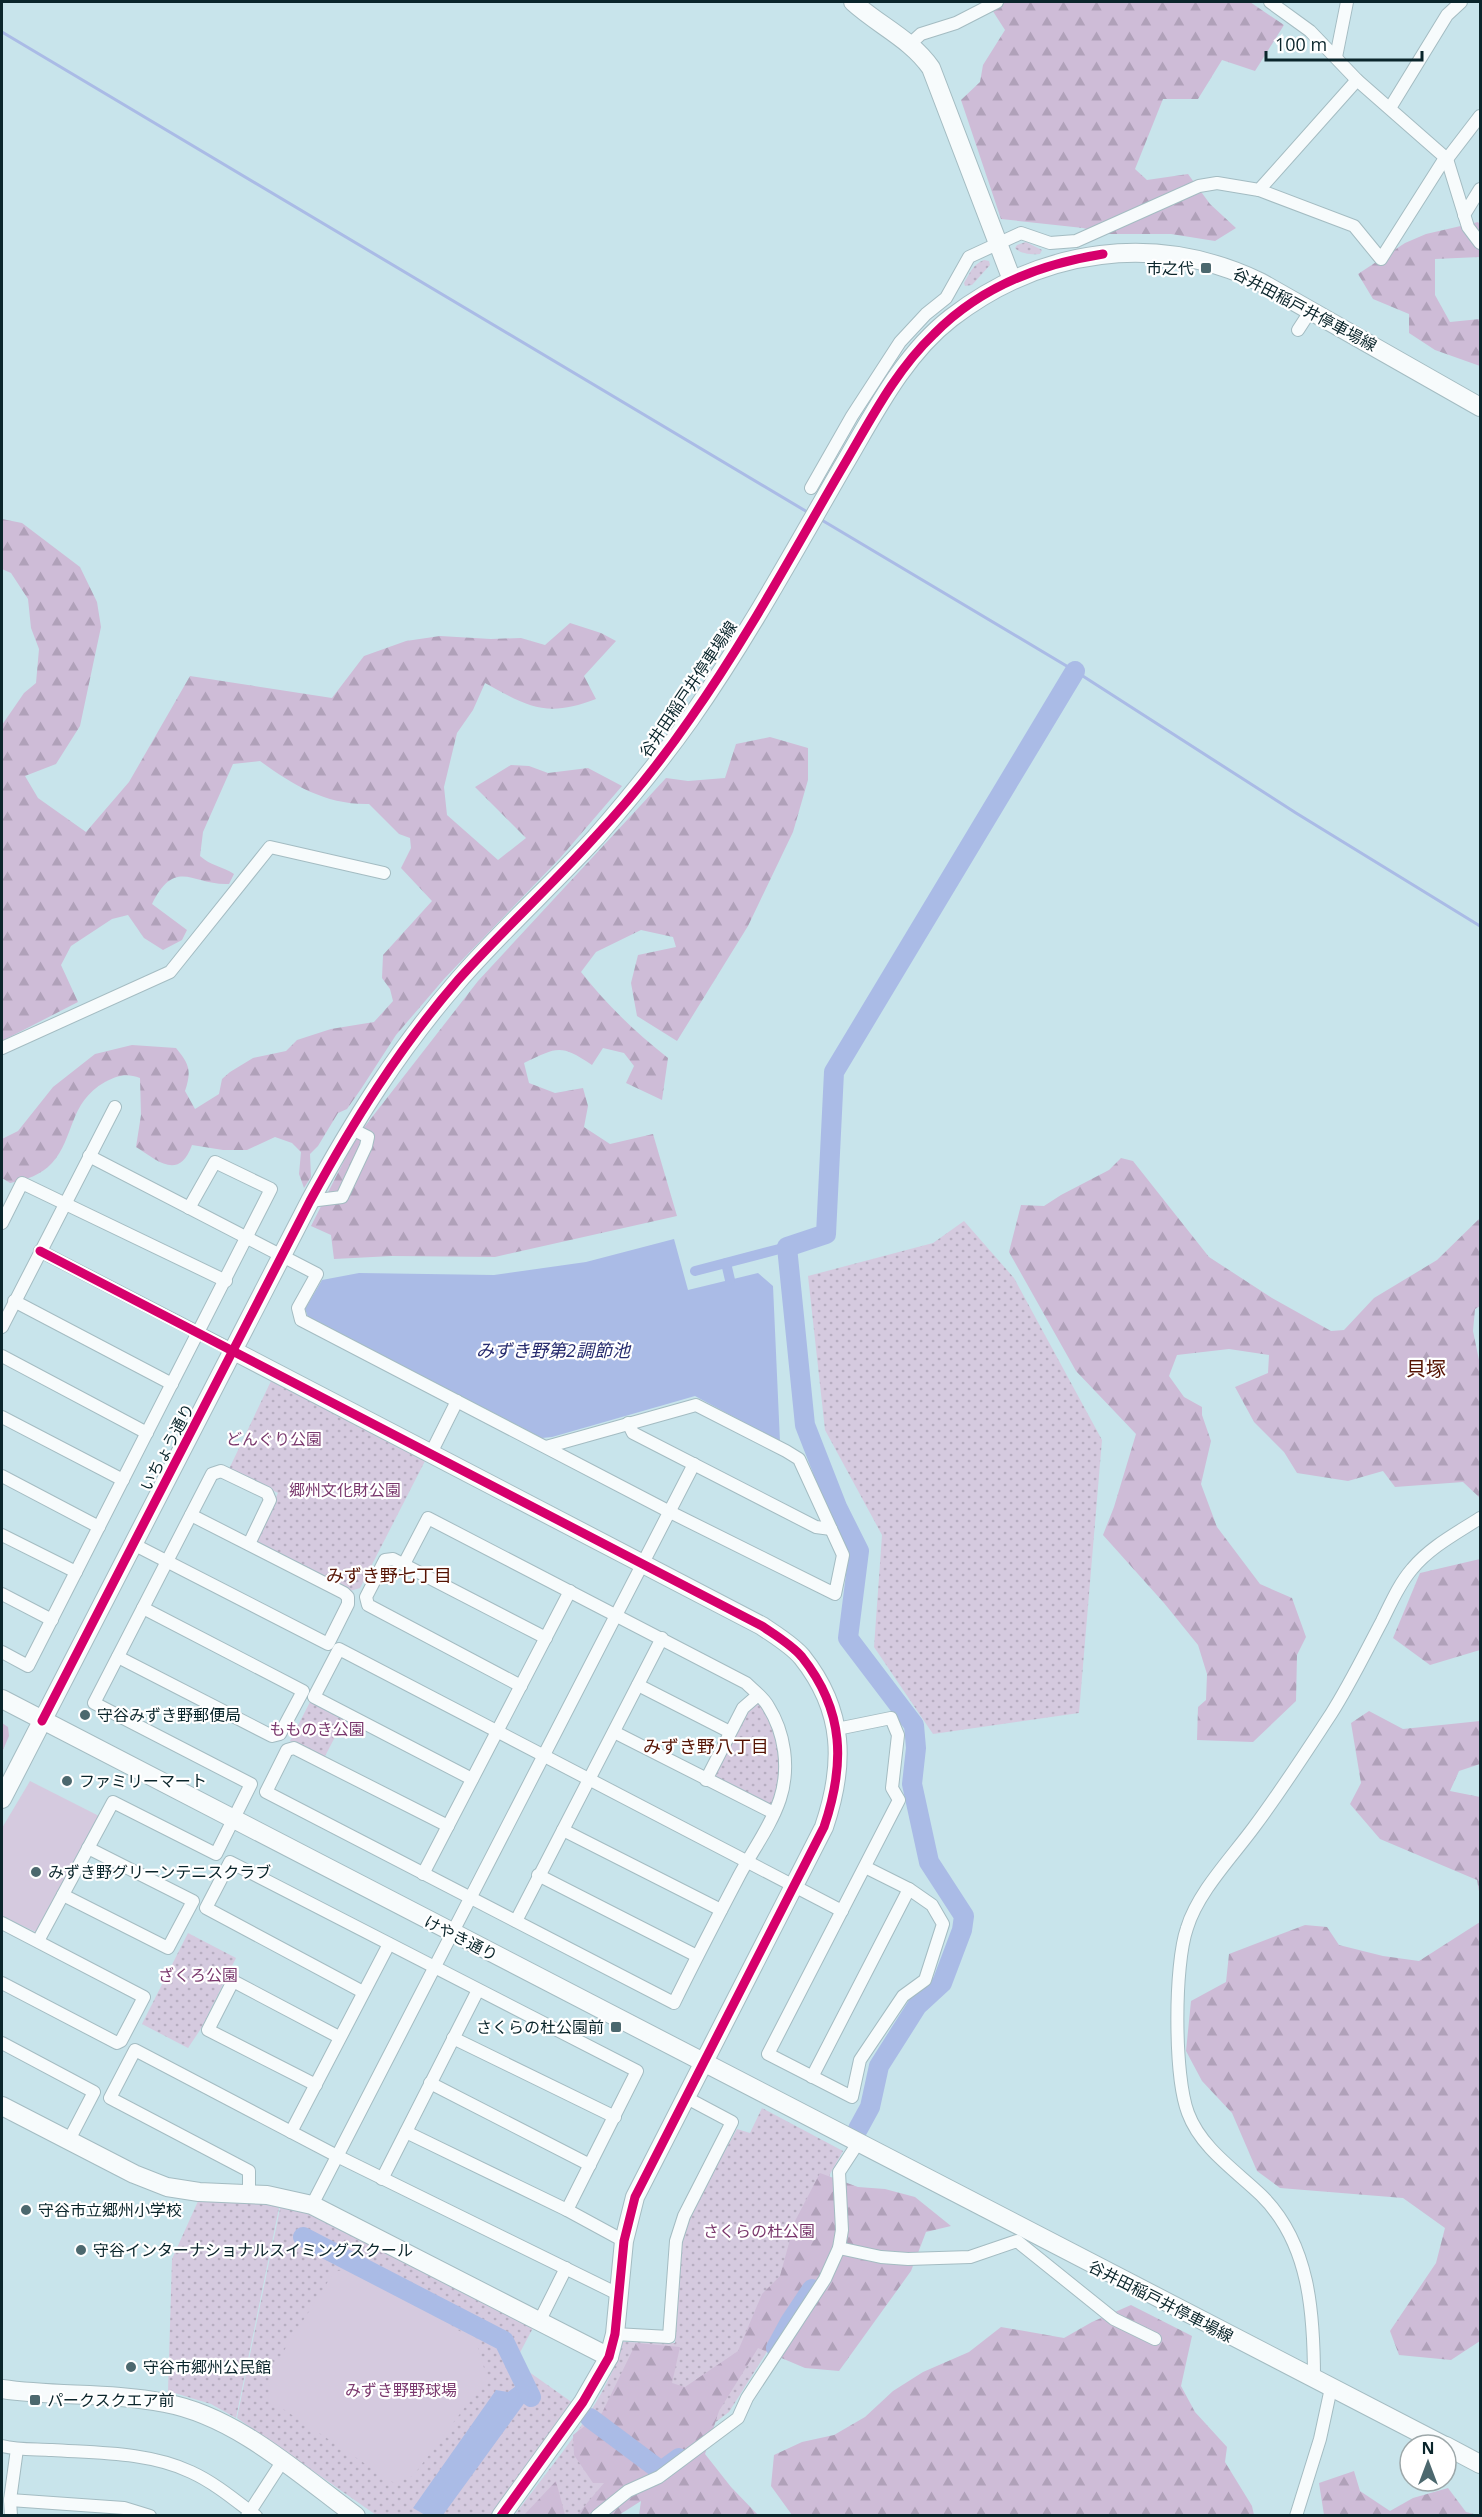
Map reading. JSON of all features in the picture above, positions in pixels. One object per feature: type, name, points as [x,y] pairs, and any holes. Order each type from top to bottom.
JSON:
[{"type":"main road","points":[[854,2],[866,14],[910,44],[925,59],[935,76],[1012,280]]},
{"type":"main road","name":"谷井田稲戸井停車場線","points":[[314,1194],[350,1128],[395,1059],[456,983],[595,837],[660,760],[713,685],[903,369],[933,334],[968,306],[1012,280],[1046,266],[1083,257],[1124,253],[1167,254],[1193,258],[1236,270],[1311,310],[1480,407]]},
{"type":"main road","name":"いちょう通り","points":[[2,1799],[314,1194]]},
{"type":"main road","points":[[234,1351],[762,1626],[801,1656],[820,1686],[837,1729],[839,1769],[824,1827],[635,2197],[624,2241],[615,2334],[609,2357],[583,2402],[501,2516]]},
{"type":"main road","name":"けやき通り","points":[[2,1699],[880,2154]]},
{"type":"main road","points":[[2,2106],[134,2174],[167,2187],[281,2197],[312,2205],[609,2357]]},
{"type":"main road","name":"谷井田稲戸井停車場線","points":[[880,2154],[1020,2235],[1314,2379],[1419,2433]]},
{"type":"main road","points":[[2,2389],[132,2398],[183,2407],[220,2421],[282,2462],[356,2516]]},
{"type":"main road","name":"谷井田稲戸井停車場線","points":[[1458,2453],[1480,2464]]},
{"type":"street","points":[[910,44],[921,34],[956,23],[997,2]]},
{"type":"street","points":[[1270,2],[1310,31],[1357,81],[1446,159],[1468,226],[1480,243]]},
{"type":"street","points":[[1336,57],[1347,2]]},
{"type":"street","points":[[1390,108],[1447,15],[1461,2]]},
{"type":"street","points":[[1259,190],[1357,81]]},
{"type":"street","points":[[811,488],[852,416],[900,342],[946,298],[969,257],[1021,233],[1050,243],[1076,241],[1199,186],[1217,183],[1259,190],[1354,226],[1381,259],[1446,159],[1480,117]]},
{"type":"street","points":[[1464,215],[1480,189]]},
{"type":"street","points":[[1298,330],[1311,310]]},
{"type":"street","points":[[2,1048],[170,972],[270,847],[384,873]]},
{"type":"street","points":[[2,1327],[115,1107]]},
{"type":"street","points":[[314,1194],[342,1197],[368,1137],[350,1128]]},
{"type":"street","points":[[89,1156],[317,1274],[298,1308],[301,1320],[670,1512],[836,1594],[843,1555],[799,1459],[786,1450],[696,1405],[546,1447]]},
{"type":"street","points":[[2,1652],[28,1666],[248,1239],[271,1189],[215,1162],[189,1208]]},
{"type":"street","points":[[2,1223],[22,1183],[226,1281]]},
{"type":"street","points":[[40,1251],[234,1351]]},
{"type":"street","points":[[14,1301],[172,1384]]},
{"type":"street","points":[[2,1356],[147,1432]]},
{"type":"street","points":[[431,1454],[457,1401]]},
{"type":"street","points":[[2,1417],[123,1480]]},
{"type":"street","points":[[628,1423],[633,1432],[694,1464],[816,1527],[831,1529]]},
{"type":"street","points":[[312,2205],[694,1464]]},
{"type":"street","points":[[38,1941],[113,1802],[216,1854],[252,1784],[94,1703],[212,1474],[221,1471],[267,1493],[270,1500],[249,1544]]},
{"type":"street","points":[[2,1476],[99,1527]]},
{"type":"street","points":[[133,1544],[328,1644],[348,1604],[348,1597],[191,1515]]},
{"type":"street","points":[[404,1564],[428,1518],[746,1683],[768,1705],[785,1751],[785,1775],[774,1813],[745,1863],[674,2003],[266,1792],[287,1750],[294,1748],[448,1826]]},
{"type":"street","points":[[1314,2379],[1309,2292],[1302,2258],[1290,2233],[1272,2207],[1212,2150],[1188,2113],[1181,2089],[1178,2058],[1181,1950],[1187,1926],[1198,1902],[1268,1808],[1329,1716],[1347,1687],[1402,1582],[1426,1553],[1480,1518]]},
{"type":"street","points":[[2,1535],[76,1572]]},
{"type":"street","points":[[522,1686],[368,1605],[366,1597],[385,1560],[393,1559],[546,1638]]},
{"type":"street","points":[[423,1874],[570,1591]]},
{"type":"street","points":[[2,1594],[52,1620]]},
{"type":"street","points":[[118,1657],[272,1736],[280,1734],[303,1692],[143,1608]]},
{"type":"street","points":[[516,1921],[662,1638]]},
{"type":"street","points":[[472,1779],[314,1697],[339,1649],[745,1863],[842,1911]]},
{"type":"street","points":[[638,1685],[730,1732]]},
{"type":"street","points":[[706,1780],[743,1708],[758,1695]]},
{"type":"street","points":[[837,1729],[891,1718],[898,1735],[892,1788],[899,1800],[768,2054],[852,2097],[860,2060],[903,1996],[925,1980],[943,1924],[932,1905],[909,1888],[865,1867]]},
{"type":"street","points":[[614,1732],[774,1813]]},
{"type":"street","points":[[563,1830],[721,1910]]},
{"type":"street","points":[[63,1895],[168,1948],[193,1901],[88,1848]]},
{"type":"street","points":[[363,1992],[206,1908],[230,1862],[637,2071],[567,2210]]},
{"type":"street","points":[[538,1875],[697,1956]]},
{"type":"street","points":[[812,2077],[909,1888]]},
{"type":"street","points":[[2,1923],[144,1997],[121,2041],[117,2043],[2,1983]]},
{"type":"street","points":[[291,2132],[389,1944]]},
{"type":"street","points":[[316,2085],[208,2030],[233,1981],[339,2037]]},
{"type":"street","points":[[382,2179],[478,1989]]},
{"type":"street","points":[[453,2038],[615,2117]]},
{"type":"street","points":[[2,2043],[94,2092],[69,2140]]},
{"type":"street","points":[[249,2194],[249,2172],[110,2098],[135,2050],[382,2179],[618,2294]]},
{"type":"street","points":[[430,2083],[590,2165]]},
{"type":"street","points":[[615,2334],[669,2337],[676,2241],[684,2216],[732,2122],[685,2097]]},
{"type":"street","points":[[406,2132],[567,2210],[624,2241]]},
{"type":"street","points":[[597,2516],[628,2491],[659,2478],[738,2418],[747,2398],[775,2358],[794,2323],[825,2279],[839,2248],[842,2230],[839,2172],[858,2143]]},
{"type":"street","points":[[839,2248],[890,2258],[970,2257],[1020,2235],[1114,2319],[1155,2339]]},
{"type":"street","points":[[539,2322],[566,2268]]},
{"type":"street","points":[[1296,2516],[1320,2439],[1331,2388]]},
{"type":"street","points":[[2,2446],[166,2462],[215,2485],[251,2514],[282,2462]]},
{"type":"street","points":[[11,2516],[10,2500],[17,2449]]},
{"type":"street","points":[[10,2500],[124,2508],[150,2516]]},
{"type":"green space","points":[[987,2],[1250,2],[1284,25],[1255,71],[1222,60],[1198,99],[1163,99],[1135,169],[1147,180],[1188,174],[1210,204],[1236,228],[1215,241],[1171,234],[1105,234],[1083,228],[1001,219],[961,100],[980,82],[983,65],[1005,30]]},
{"type":"green space","points":[[1478,222],[1480,225],[1480,257],[1435,259],[1435,295],[1450,322],[1480,319],[1480,366],[1435,350],[1409,333],[1409,314],[1373,299],[1358,274],[1405,243],[1426,234]]},
{"type":"green space","points":[[1026,242],[1042,250],[1040,254],[1023,253],[1015,248]]},
{"type":"green space","points":[[984,260],[989,261],[990,265],[972,285],[965,286],[964,283],[972,269]]},
{"type":"green space","points":[[2,519],[22,523],[80,567],[97,602],[101,627],[80,726],[56,764],[25,776],[38,798],[86,832],[129,782],[190,676],[332,698],[364,656],[406,641],[440,636],[521,638],[545,645],[570,623],[601,633],[616,641],[584,676],[596,699],[579,705],[551,709],[538,707],[526,704],[485,683],[473,710],[457,733],[444,787],[447,815],[498,860],[526,838],[475,787],[511,765],[529,766],[548,773],[588,768],[622,786],[561,857],[444,979],[396,1035],[347,1109],[338,1113],[318,1146],[310,1154],[311,1177],[304,1188],[299,1174],[301,1152],[292,1143],[275,1137],[247,1150],[223,1150],[192,1145],[187,1156],[174,1165],[167,1165],[152,1158],[136,1147],[141,1115],[140,1078],[127,1075],[105,1082],[84,1100],[65,1143],[48,1167],[16,1182],[10,1183],[2,1178],[2,1139],[18,1131],[53,1087],[95,1054],[132,1045],[176,1048],[188,1068],[185,1091],[195,1109],[219,1094],[222,1079],[253,1058],[286,1051],[297,1040],[331,1029],[374,1022],[393,1001],[390,989],[382,978],[383,955],[432,901],[401,868],[411,848],[410,838],[399,834],[369,804],[338,801],[311,792],[260,761],[233,764],[203,832],[200,856],[234,874],[229,884],[177,877],[161,889],[152,904],[187,930],[182,940],[163,950],[144,938],[128,915],[112,919],[71,946],[61,965],[78,1002],[2,1041],[2,725],[24,693],[36,683],[39,649],[31,628],[28,599],[11,573],[2,569]]},
{"type":"green space","points":[[770,737],[808,748],[808,780],[793,832],[748,926],[677,1041],[637,1016],[631,983],[638,955],[676,947],[673,937],[641,930],[596,952],[581,972],[622,1018],[668,1058],[662,1100],[626,1083],[634,1066],[624,1053],[603,1048],[592,1065],[573,1054],[559,1050],[524,1063],[529,1083],[555,1093],[583,1088],[588,1106],[584,1127],[610,1144],[653,1134],[677,1216],[495,1257],[392,1256],[334,1259],[331,1235],[311,1226],[355,1139],[478,981],[666,778],[688,781],[725,778],[736,744]]},
{"type":"green space","points":[[1121,1158],[1133,1161],[1209,1257],[1272,1298],[1331,1331],[1344,1330],[1374,1298],[1437,1260],[1480,1218],[1480,1306],[1475,1309],[1473,1331],[1480,1365],[1480,1498],[1463,1482],[1395,1487],[1383,1471],[1348,1481],[1297,1473],[1284,1452],[1254,1422],[1235,1387],[1268,1373],[1269,1355],[1229,1349],[1177,1355],[1169,1376],[1184,1397],[1202,1407],[1202,1415],[1211,1441],[1201,1484],[1217,1527],[1260,1584],[1292,1598],[1306,1637],[1297,1655],[1296,1701],[1253,1742],[1197,1740],[1198,1707],[1206,1700],[1207,1674],[1198,1645],[1103,1535],[1136,1434],[1076,1371],[1009,1252],[1021,1205],[1044,1206],[1109,1170]]},
{"type":"green space","points":[[964,1221],[1014,1278],[1102,1440],[1079,1713],[933,1734],[874,1647],[882,1535],[825,1430],[808,1276],[933,1243]]},
{"type":"green space","name":"郷州文化財公園","points":[[271,1381],[425,1461],[360,1588],[350,1591],[257,1544],[256,1538],[278,1493],[229,1469]]},
{"type":"green space","points":[[1480,1559],[1480,1650],[1430,1665],[1393,1638],[1420,1573]]},
{"type":"green space","name":"もものき公園","points":[[311,1700],[345,1718],[324,1758],[290,1741]]},
{"type":"green space","points":[[757,1701],[772,1727],[779,1751],[777,1790],[773,1805],[768,1806],[713,1779],[746,1710]]},
{"type":"green space","points":[[1369,1711],[1403,1729],[1480,1721],[1480,1764],[1459,1771],[1450,1791],[1480,1797],[1480,1897],[1477,1880],[1380,1839],[1350,1804],[1361,1783],[1351,1723]]},
{"type":"green space","points":[[2,1723],[8,1727],[9,1736],[2,1752]]},
{"type":"green space","name":"みずき野グリーンテニスクラブ","points":[[30,1781],[99,1816],[38,1933],[2,1916],[2,1828]]},
{"type":"green space","points":[[1480,1922],[1480,2341],[1451,2360],[1399,2355],[1390,2331],[1436,2263],[1445,2228],[1403,2198],[1280,2188],[1257,2171],[1232,2113],[1202,2081],[1186,2051],[1191,2001],[1226,1982],[1229,1954],[1305,1925],[1327,1927],[1339,1945],[1383,1956],[1419,1961]]},
{"type":"green space","name":"ざくろ公園","points":[[188,1933],[236,1958],[202,2027],[188,2048],[142,2024]]},
{"type":"green space","name":"さくらの杜公園","points":[[762,2108],[843,2151],[830,2174],[830,2247],[784,2319],[765,2355],[729,2412],[667,2459],[615,2515],[514,2516],[591,2411],[615,2365],[623,2342],[675,2343],[682,2242],[694,2207],[737,2129],[750,2133]]},
{"type":"green space","points":[[820,2173],[858,2187],[885,2189],[915,2197],[951,2226],[926,2232],[911,2271],[839,2371],[805,2368],[758,2348],[719,2411],[705,2454],[731,2487],[758,2515],[639,2515],[641,2501],[619,2515],[577,2515],[604,2483],[593,2483],[574,2455],[573,2435],[602,2413],[636,2343],[680,2347],[672,2383],[685,2387],[738,2351],[762,2294],[780,2276],[795,2221]]},
{"type":"green space","points":[[199,2199],[280,2203],[236,2418],[211,2404],[168,2391],[172,2259]]},
{"type":"green space","name":"みずき野野球場","points":[[281,2204],[303,2209],[534,2326],[515,2362],[573,2403],[491,2516],[376,2515],[237,2418]]},
{"type":"green space","points":[[354,2267],[476,2341],[487,2378],[413,2476],[394,2483],[268,2399],[271,2371],[334,2272]]},
{"type":"green space","points":[[1131,2305],[1192,2336],[1181,2386],[1195,2412],[1227,2447],[1225,2462],[1252,2506],[1254,2515],[792,2515],[771,2486],[774,2455],[802,2442],[834,2435],[865,2417],[893,2391],[923,2372],[969,2352],[1001,2327],[1064,2338],[1092,2322]]},
{"type":"green space","points":[[1354,2471],[1360,2491],[1390,2511],[1413,2498],[1430,2493],[1452,2493],[1466,2512],[1478,2515],[1324,2515],[1319,2483]]},
{"type":"green space","points":[[556,2481],[565,2515],[524,2515]]},
{"type":"water","name":"みずき野第2調節池","points":[[674,1239],[688,1290],[758,1273],[773,1286],[780,1442],[695,1396],[542,1438],[308,1317],[305,1309],[322,1280],[359,1273],[494,1275],[586,1262]]},
{"type":"water","points":[[520,2383],[528,2398],[443,2515],[425,2515],[413,2508],[496,2390],[508,2392]]},
{"type":"waterway","points":[[2,32],[809,513]]},
{"type":"waterway","points":[[820,519],[1075,671],[1296,813],[1480,926]]},
{"type":"waterway","points":[[858,2129],[870,2107],[879,2066],[917,2006],[942,1983],[962,1930],[964,1916],[929,1862],[912,1784],[916,1748],[914,1725],[848,1638],[859,1551],[837,1507],[805,1425],[787,1247],[826,1234],[834,1072],[1075,671]]},
{"type":"waterway","points":[[695,1271],[787,1247]]},
{"type":"waterway","points":[[726,1263],[730,1280]]},
{"type":"waterway","points":[[303,2237],[504,2341],[531,2397]]},
{"type":"waterway","points":[[776,2348],[812,2289]]},
{"type":"waterway","points":[[590,2418],[661,2471],[679,2458]]},
{"type":"cycle path","points":[[42,1721],[310,1201],[360,1114],[416,1032],[458,980],[607,824],[668,750],[711,689],[749,628],[894,381],[920,349],[952,318],[991,291],[1012,280],[1056,264],[1103,254]]},
{"type":"cycle path","points":[[40,1251],[762,1626],[802,1657],[827,1698],[837,1739],[838,1760],[831,1804],[824,1827],[635,2197],[624,2241],[615,2334],[609,2357],[583,2402],[501,2516]]},
{"type":"place","name":"市之代","points":[[1206,268]]},
{"type":"place","name":"守谷みずき野郵便局","points":[[85,1715]]},
{"type":"place","name":"ファミリーマート","points":[[67,1781]]},
{"type":"place","name":"みずき野グリーンテニスクラブ","points":[[36,1872]]},
{"type":"place","name":"さくらの杜公園前","points":[[616,2027]]},
{"type":"place","name":"守谷市立郷州小学校","points":[[26,2210]]},
{"type":"place","name":"守谷インターナショナルスイミングスクール","points":[[81,2250]]},
{"type":"place","name":"守谷市郷州公民館","points":[[131,2367]]},
{"type":"place","name":"パークスクエア前","points":[[35,2400]]},
{"type":"district","name":"貝塚","points":[[1426,1368]]},
{"type":"district","name":"みずき野七丁目","points":[[389,1575]]},
{"type":"district","name":"みずき野八丁目","points":[[706,1746]]},
{"type":"park label","name":"どんぐり公園","points":[[274,1439]]}]
